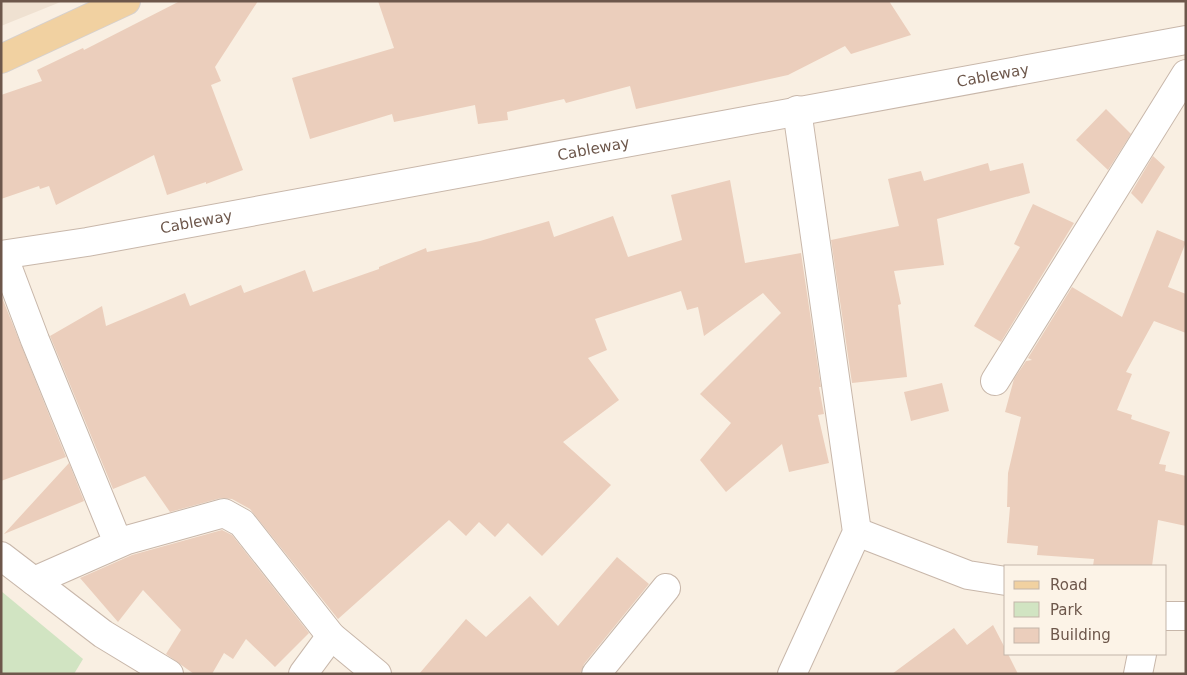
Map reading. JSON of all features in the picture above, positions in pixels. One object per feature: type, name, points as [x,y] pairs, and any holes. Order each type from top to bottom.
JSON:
[{"type":"main road","points":[[1,59],[126,1]]},
{"type":"street","name":"Cableway","points":[[2,255],[97,240],[1186,40]]},
{"type":"street","points":[[994,381],[1186,74]]},
{"type":"street","points":[[792,674],[857,532],[797,110]]},
{"type":"street","points":[[2,255],[118,543]]},
{"type":"street","points":[[34,581],[118,543],[224,513],[242,523],[331,636],[377,674]]},
{"type":"street","points":[[857,532],[968,575],[1004,581]]},
{"type":"street","points":[[1,556],[103,634],[169,674]]},
{"type":"street","points":[[596,674],[666,588]]},
{"type":"street","points":[[1167,616],[1186,616]]},
{"type":"street","points":[[303,674],[331,636]]},
{"type":"street","points":[[1138,674],[1142,655]]},
{"type":"shaded area","points":[[1,1],[63,1],[1,26]]},
{"type":"green space","points":[[1,591],[83,659],[74,674],[1,674]]},
{"type":"building","points":[[180,1],[258,1],[215,67],[221,81],[211,85],[243,170],[206,184],[206,182],[167,195],[154,155],[56,205],[49,186],[40,189],[39,186],[1,199],[1,95],[42,81],[37,70],[83,48],[84,50]]},
{"type":"building","points":[[378,1],[889,1],[911,35],[851,54],[845,46],[788,75],[636,109],[630,86],[566,103],[564,99],[507,112],[508,120],[478,124],[475,105],[394,122],[392,114],[310,139],[292,78],[394,48]]},
{"type":"building","points":[[1106,109],[1131,134],[1108,170],[1076,140]]},
{"type":"building","points":[[1153,156],[1165,167],[1142,204],[1131,193]]},
{"type":"building","points":[[988,163],[990,171],[1023,163],[1030,193],[937,219],[944,265],[894,271],[901,304],[898,305],[907,377],[852,383],[831,240],[899,226],[888,179],[921,171],[924,181]]},
{"type":"building","points":[[730,180],[745,263],[801,253],[824,414],[818,415],[829,463],[789,472],[782,444],[726,492],[700,460],[731,423],[700,394],[781,313],[763,293],[704,336],[698,307],[687,310],[681,291],[595,319],[607,350],[588,358],[619,400],[563,442],[611,485],[542,556],[508,523],[495,537],[479,522],[466,536],[449,520],[338,619],[250,509],[232,499],[221,498],[170,512],[145,476],[113,489],[50,336],[102,306],[106,326],[185,293],[190,306],[241,285],[244,293],[305,270],[313,292],[379,269],[379,267],[426,248],[427,252],[480,241],[549,221],[554,237],[613,216],[628,257],[682,240],[671,195]]},
{"type":"building","points":[[1033,204],[1074,223],[1001,342],[974,326],[1020,247],[1014,244]]},
{"type":"building","points":[[1157,230],[1186,242],[1168,287],[1186,294],[1186,333],[1154,321],[1126,372],[1132,374],[1117,410],[1132,415],[1131,419],[1170,432],[1159,464],[1166,465],[1165,471],[1186,476],[1186,526],[1158,520],[1152,565],[1093,565],[1094,559],[1037,555],[1038,546],[1007,543],[1010,507],[1007,507],[1008,473],[1021,417],[1005,412],[1014,379],[1026,361],[1032,360],[1028,358],[1072,287],[1122,317]]},
{"type":"building","points":[[1,295],[66,457],[1,481]]},
{"type":"building","points":[[942,383],[949,411],[911,421],[904,392]]},
{"type":"building","points":[[69,463],[84,501],[4,534]]},
{"type":"building","points":[[222,530],[232,535],[309,633],[275,667],[246,639],[233,659],[224,653],[212,674],[194,674],[166,654],[181,630],[143,590],[118,622],[80,578],[132,555]]},
{"type":"building","points":[[617,557],[649,584],[584,664],[580,674],[419,674],[466,619],[486,637],[530,596],[558,626]]},
{"type":"building","points":[[993,625],[1004,646],[1004,655],[1008,655],[1018,674],[892,674],[954,628],[967,645]]}]
